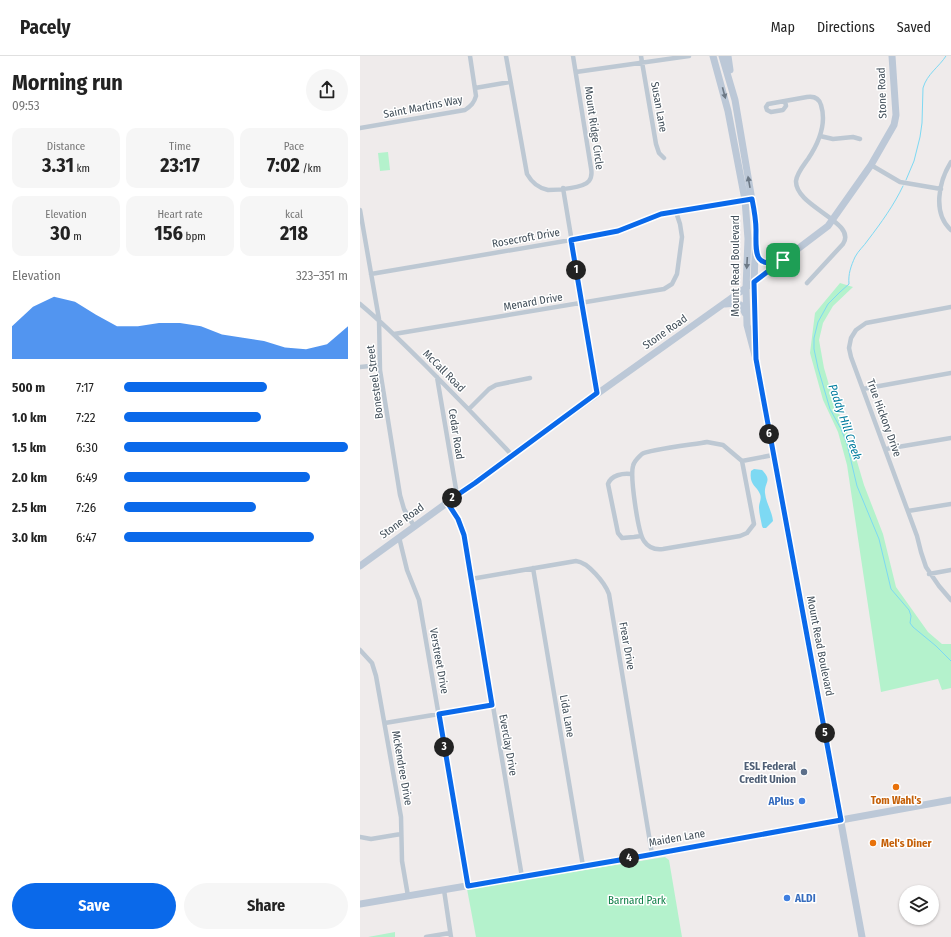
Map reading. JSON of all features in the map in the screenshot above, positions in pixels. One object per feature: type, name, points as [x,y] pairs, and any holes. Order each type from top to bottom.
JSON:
[{"type":"street","name":"Saint Martins Way","points":[[360,128],[465,110],[470,107],[476,96],[470,56]]},
{"type":"street","name":"Mount Ridge Circle","points":[[506,56],[527,174],[534,184],[543,189],[554,190],[585,184],[590,180],[592,173],[573,56]]},
{"type":"street","name":"Susan Lane","points":[[641,56],[656,144],[659,153],[664,158]]},
{"type":"street","points":[[576,72],[689,56]]},
{"type":"street","name":"Mount Read Boulevard","points":[[713,56],[728,111],[756,229],[754,282],[756,359]]},
{"type":"street","name":"Mount Read Boulevard","points":[[722,56],[735,100],[749,200],[746,288],[747,320],[751,344],[756,359],[862,937]]},
{"type":"street","points":[[728,56],[735,100]]},
{"type":"street","name":"Stone Road","points":[[360,566],[456,494],[475,483],[597,393],[746,288],[828,226],[870,165],[892,129],[896,119],[892,56]]},
{"type":"street","name":"Saint Martins Way","points":[[475,88],[510,82]]},
{"type":"street","points":[[785,101],[811,96],[817,98],[821,103],[823,113],[820,136],[798,175],[797,186],[805,200],[833,220],[846,233],[846,239],[843,244],[807,283]]},
{"type":"street","points":[[820,136],[833,139],[853,137],[860,139]]},
{"type":"street","points":[[951,162],[944,175],[941,189],[940,210],[945,223],[951,230]]},
{"type":"street","points":[[870,165],[900,182],[941,189]]},
{"type":"street","points":[[563,188],[597,393]]},
{"type":"street","name":"Rosecroft Drive","points":[[371,274],[618,231],[654,216],[749,200]]},
{"type":"street","name":"Bonesteel Street","points":[[360,210],[378,319],[380,365],[400,495],[404,509],[414,526]]},
{"type":"street","name":"Menard Drive","points":[[394,334],[664,289],[672,284],[677,274],[682,237],[676,212]]},
{"type":"street","points":[[755,248],[758,258],[763,262],[773,264],[783,260]]},
{"type":"street","points":[[719,307],[731,303],[737,303],[742,306],[747,320]]},
{"type":"street","name":"McCall Road","points":[[360,304],[394,334],[469,409],[512,455]]},
{"type":"street","name":"True Hickory Drive","points":[[951,307],[872,321],[862,325],[856,330],[851,338],[850,348],[851,357],[917,536],[923,561],[930,574],[951,600]]},
{"type":"street","points":[[360,367],[380,365]]},
{"type":"street","points":[[863,389],[951,373]]},
{"type":"street","name":"Cedar Road","points":[[437,377],[456,494]]},
{"type":"street","points":[[469,409],[489,389],[496,385],[530,378]]},
{"type":"street","points":[[886,449],[951,438]]},
{"type":"street","points":[[708,442],[723,444],[742,461],[754,518],[754,524],[747,533],[735,538],[662,549],[652,548],[647,544],[641,536],[632,474],[635,461],[643,453],[708,442]]},
{"type":"street","points":[[742,461],[773,454]]},
{"type":"street","points":[[632,474],[621,474],[611,478],[608,484],[618,533],[622,538],[634,538],[641,536]]},
{"type":"street","name":"Everclay Drive","points":[[447,502],[462,527],[522,877]]},
{"type":"street","points":[[908,511],[951,504]]},
{"type":"street","name":"Verstreet Drive","points":[[399,537],[407,570],[419,600],[468,886]]},
{"type":"street","name":"Frear Drive","points":[[471,579],[572,561],[580,561],[590,567],[608,590],[652,854]]},
{"type":"street","name":"Lida Lane","points":[[533,568],[583,866]]},
{"type":"street","points":[[930,574],[951,570]]},
{"type":"street","name":"McKendree Drive","points":[[360,650],[369,659],[374,668],[385,723],[401,817],[402,861],[408,896]]},
{"type":"street","points":[[385,723],[492,705]]},
{"type":"street","name":"Maiden Lane","points":[[360,904],[522,877],[951,800]]},
{"type":"street","points":[[360,837],[371,839],[401,834]]},
{"type":"street","points":[[426,937],[451,935],[444,890]]},
{"type":"green space","points":[[388,152],[390,170],[380,171],[378,153]]},
{"type":"green space","points":[[840,283],[853,287],[833,306],[823,323],[819,340],[824,368],[834,402],[851,441],[864,485],[883,534],[896,587],[928,632],[942,644],[951,644],[951,688],[942,690],[938,679],[881,692],[847,465],[838,432],[823,400],[810,353],[815,313]]},
{"type":"green space","name":"Barnard Park","points":[[665,857],[669,860],[682,937],[476,937],[467,889]]},
{"type":"green space","points":[[395,932],[395,937],[368,937]]},
{"type":"water","points":[[754,469],[762,470],[768,479],[765,493],[773,521],[766,528],[763,528],[762,526],[760,514],[759,507],[761,496],[751,479],[751,471]]},
{"type":"waterway","name":"Paddy Hill Creek","points":[[906,180],[914,161],[920,137],[923,88],[927,79],[946,56]]},
{"type":"waterway","name":"Paddy Hill Creek","points":[[903,186],[887,214],[855,257],[850,270],[849,284],[828,304],[818,322],[814,338],[814,349],[830,409],[847,444],[857,486],[879,539],[891,589],[909,610],[911,616],[910,623],[913,627],[951,661]]},
{"type":"place","name":"ESL Federal Credit Union","points":[[804,772]]},
{"type":"place","name":"Tom Wahl's","points":[[896,787]]},
{"type":"place","name":"APlus","points":[[802,801]]},
{"type":"place","name":"Mel's Diner","points":[[873,843]]},
{"type":"place","name":"ALDI","points":[[787,898]]},
{"type":"route","points":[[752,199],[756,229],[755,248],[758,258],[767,264],[773,264],[783,260],[754,282],[756,359],[841,820],[468,886],[439,714],[492,705],[464,535],[458,519],[447,502],[597,393],[571,240],[618,231],[661,214],[752,199]]}]
